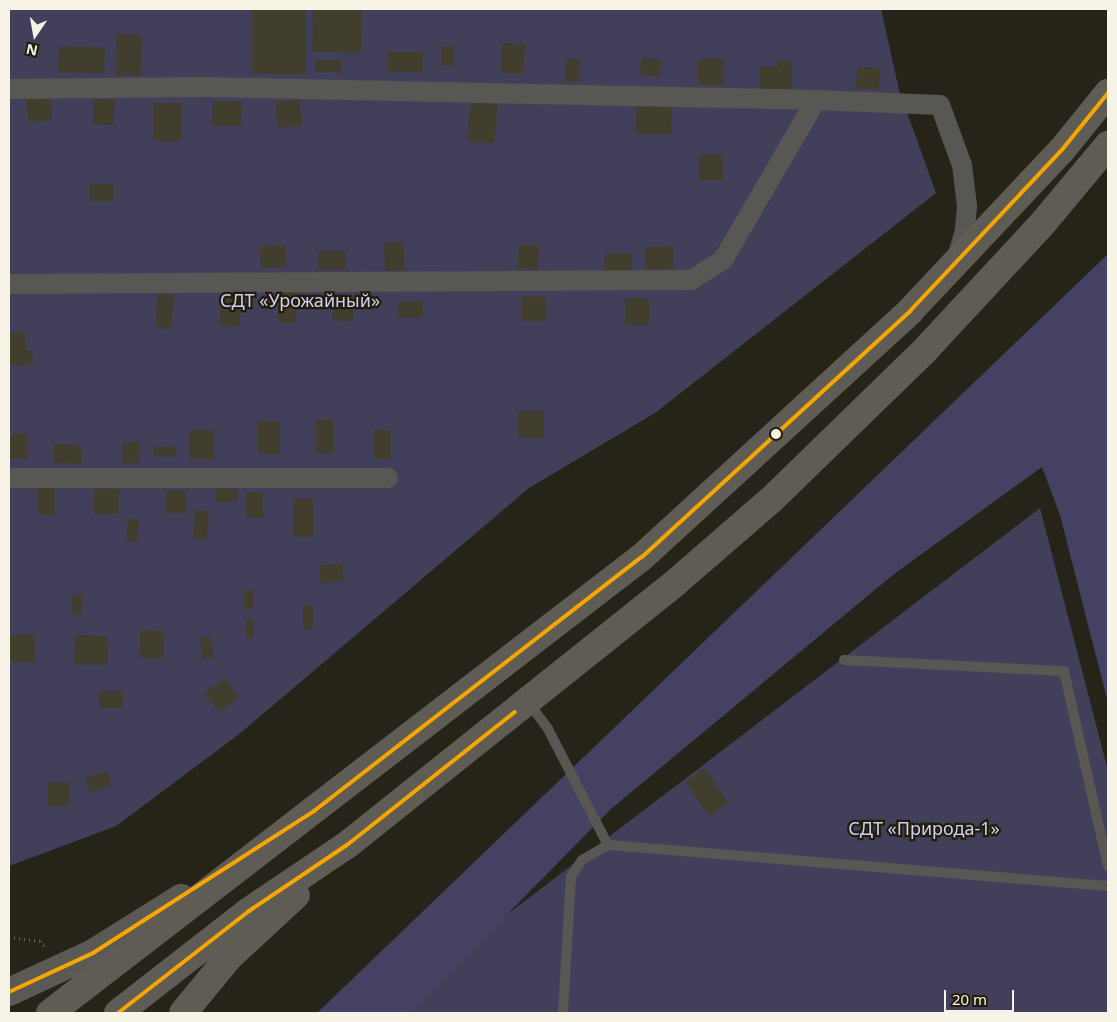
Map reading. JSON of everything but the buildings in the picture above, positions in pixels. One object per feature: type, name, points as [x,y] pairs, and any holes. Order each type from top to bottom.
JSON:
[{"type":"highway","points":[[50,1013],[642,557],[819,398],[953,267],[1061,151],[1108,93]]},
{"type":"highway","points":[[118,1013],[249,911],[347,844],[528,702],[682,576],[842,432],[979,293],[1108,145]]},
{"type":"highway","points":[[183,1013],[229,957],[347,844]]},
{"type":"main road","points":[[9,992],[64,968],[130,932],[314,811]]},
{"type":"street","points":[[9,89],[203,87],[816,100],[940,105],[962,164],[967,206],[965,231],[953,267]]},
{"type":"street","points":[[9,284],[691,280],[723,260],[816,100]]},
{"type":"street","points":[[9,478],[388,478]]},
{"type":"lane","points":[[844,660],[1064,671],[1108,866]]},
{"type":"lane","points":[[528,702],[548,729],[608,845]]},
{"type":"lane","points":[[563,1013],[571,877],[582,860],[608,845],[1108,886]]},
{"type":"path","points":[[9,937],[40,941],[64,968]]},
{"type":"green space","name":"СДТ «Урожайный»","points":[[9,9],[881,9],[899,90],[936,193],[655,413],[529,488],[238,735],[116,826],[9,866]]},
{"type":"green space","name":"СДТ «Природа-1»","points":[[1040,508],[1108,771],[1108,1013],[378,1013]]},
{"type":"shaded area","points":[[1108,254],[1108,703],[1060,515],[1042,467],[894,574],[611,809],[410,1013],[317,1013]]},
{"type":"transit line","points":[[9,992],[93,953],[314,811],[642,557],[910,311],[1061,151],[1108,93]]},
{"type":"transit line","points":[[118,1013],[249,911],[347,845],[515,712]]}]
